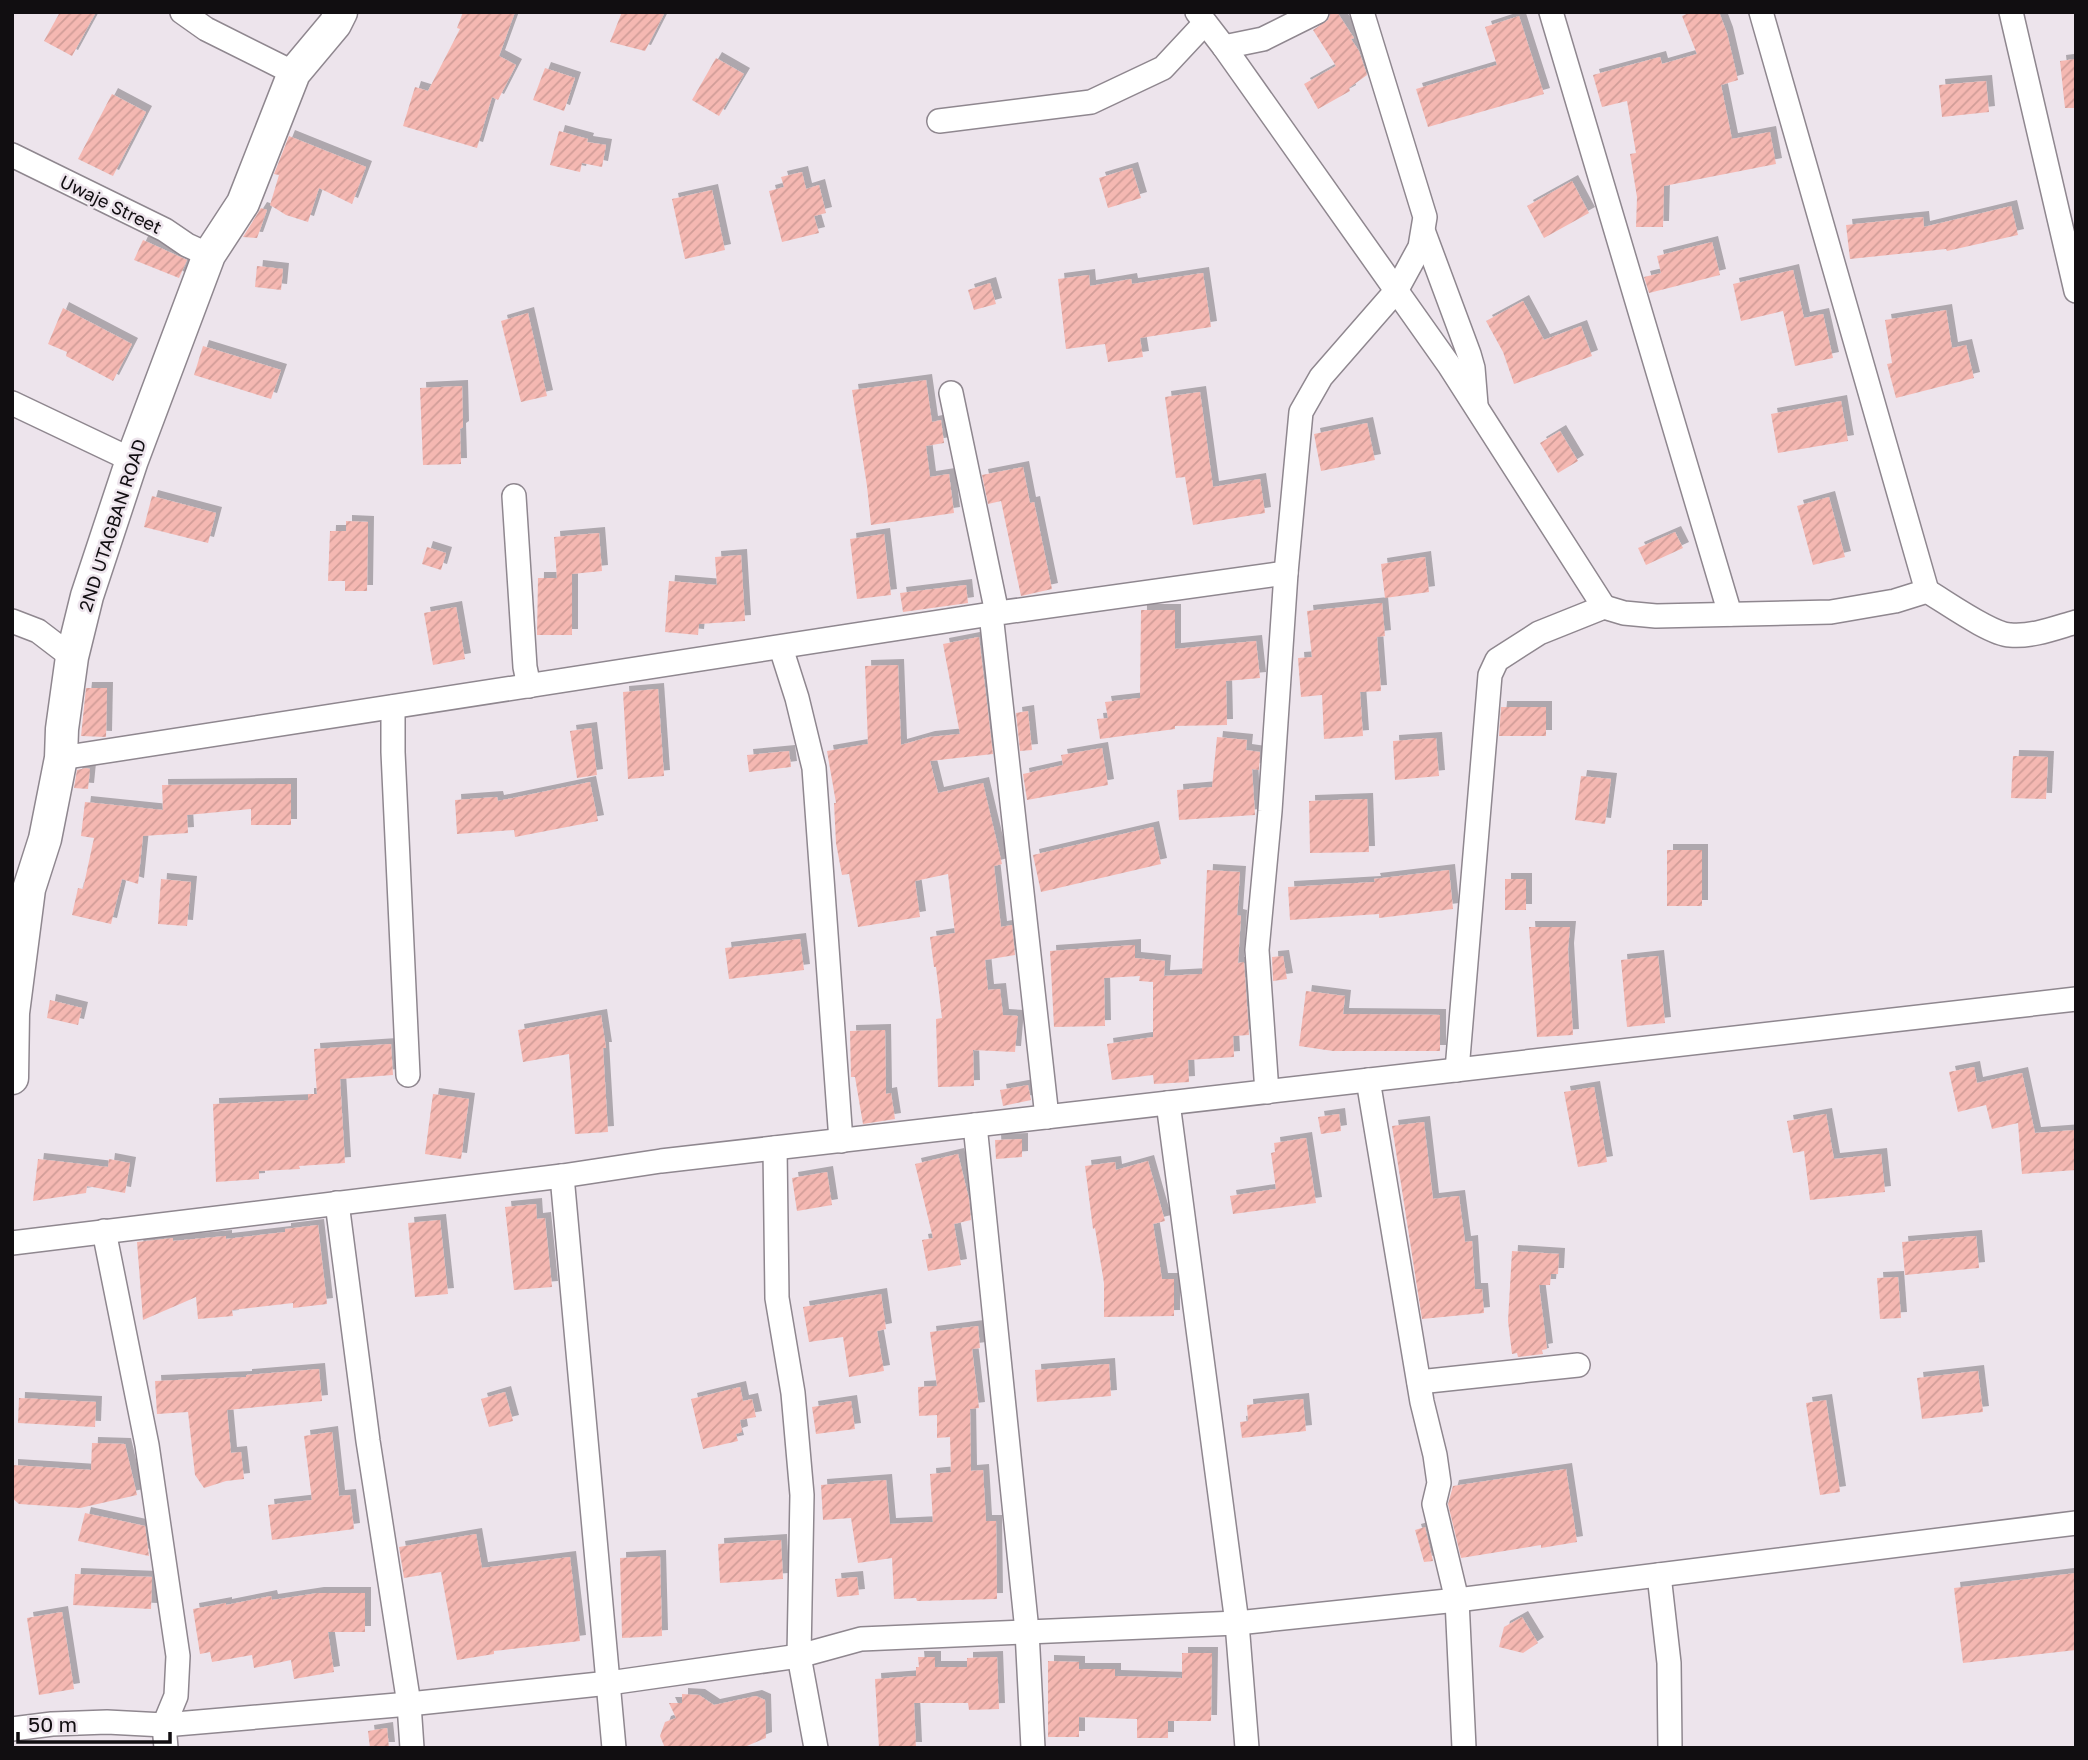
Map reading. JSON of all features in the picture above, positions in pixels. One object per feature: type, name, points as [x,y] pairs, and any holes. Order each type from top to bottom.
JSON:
[{"type":"street","points":[[182,12],[206,29],[295,73]]},
{"type":"street","name":"2ND UTAGBAN ROAD","points":[[12,1078],[20,885],[45,839],[61,758],[62,729],[72,657],[87,596],[132,460],[209,255],[243,203],[295,73],[335,24],[341,12]]},
{"type":"street","points":[[1224,47],[1263,39],[1317,12]]},
{"type":"street","points":[[1268,1092],[1257,950],[1301,412],[1321,377],[1396,292],[1412,265],[1424,233],[1425,218],[1362,12]]},
{"type":"street","points":[[1551,12],[1731,614]]},
{"type":"street","points":[[1761,12],[1927,591],[1996,632],[2010,635],[2043,631],[2076,622]]},
{"type":"street","points":[[2011,12],[2076,291]]},
{"type":"street","points":[[939,121],[1091,102],[1163,68],[1201,18],[1449,365],[1604,607]]},
{"type":"street","name":"Uwaje Street","points":[[12,155],[165,230],[187,246],[209,255]]},
{"type":"street","points":[[1424,233],[1469,354],[1477,408]]},
{"type":"street","points":[[951,393],[994,614],[1047,1117]]},
{"type":"street","points":[[12,403],[132,460]]},
{"type":"street","points":[[513,496],[525,667],[529,686]]},
{"type":"street","points":[[61,758],[994,614],[1286,573]]},
{"type":"street","points":[[1457,1070],[1490,676],[1497,660],[1539,633],[1604,607],[1656,615],[1832,612],[1895,601],[1927,591]]},
{"type":"street","points":[[12,621],[38,632],[72,657]]},
{"type":"street","points":[[780,648],[797,698],[814,768],[841,1141]]},
{"type":"street","points":[[393,707],[393,766],[408,1075]]},
{"type":"street","points":[[12,1243],[562,1176],[661,1161],[2076,999]]},
{"type":"street","points":[[1368,1080],[1419,1382],[1439,1483],[1434,1504],[1457,1600],[1464,1748]]},
{"type":"street","points":[[1168,1103],[1237,1623],[1247,1748]]},
{"type":"street","points":[[975,1125],[1027,1632],[1033,1748]]},
{"type":"street","points":[[775,1148],[777,1298],[793,1393],[802,1495],[799,1656],[816,1748]]},
{"type":"street","points":[[562,1176],[614,1748]]},
{"type":"street","points":[[337,1203],[368,1441],[409,1704],[412,1748]]},
{"type":"street","points":[[104,1231],[147,1445],[178,1656],[176,1696],[164,1725],[166,1748]]},
{"type":"street","points":[[1419,1382],[1578,1365]]},
{"type":"street","points":[[12,1729],[107,1722],[164,1725],[409,1704],[609,1683],[799,1656],[861,1639],[1237,1623],[1457,1600],[2076,1523]]},
{"type":"street","points":[[1659,1575],[1669,1663],[1670,1748]]},
{"type":"building","points":[[60,12],[96,12],[72,56],[44,41]]},
{"type":"building","points":[[463,12],[515,12],[499,56],[516,65],[498,100],[492,97],[477,148],[403,126],[415,87],[428,91],[460,29],[457,28]]},
{"type":"building","points":[[622,12],[665,12],[645,51],[610,42]]},
{"type":"building","points":[[1331,12],[1337,12],[1354,38],[1351,39],[1359,51],[1367,75],[1349,88],[1350,91],[1318,109],[1304,84],[1336,66],[1313,30],[1328,20]]},
{"type":"building","points":[[1691,12],[1719,12],[1727,33],[1738,80],[1721,85],[1732,139],[1770,132],[1776,164],[1664,186],[1663,227],[1636,227],[1637,197],[1630,154],[1636,153],[1627,101],[1602,107],[1593,75],[1660,57],[1662,64],[1697,54],[1682,16]]},
{"type":"building","points":[[1519,16],[1544,94],[1428,127],[1416,89],[1497,65],[1485,27]]},
{"type":"building","points":[[716,58],[744,74],[719,116],[692,100]]},
{"type":"building","points":[[2076,59],[2076,108],[2065,108],[2060,61]]},
{"type":"building","points":[[545,68],[575,78],[564,111],[533,100]]},
{"type":"building","points":[[1986,81],[1989,112],[1942,117],[1939,85]]},
{"type":"building","points":[[112,94],[146,112],[113,176],[78,159]]},
{"type":"building","points":[[559,131],[588,139],[587,142],[606,145],[602,167],[582,163],[580,172],[550,165]]},
{"type":"building","points":[[289,136],[366,167],[352,204],[319,188],[308,222],[286,215],[270,205],[279,175],[274,174]]},
{"type":"building","points":[[1132,168],[1141,198],[1108,208],[1099,178]]},
{"type":"building","points":[[802,172],[806,189],[819,185],[826,213],[814,216],[819,233],[782,242],[769,191],[784,187],[781,177]]},
{"type":"building","points":[[1572,181],[1589,213],[1544,238],[1527,206]]},
{"type":"building","points":[[712,190],[725,250],[685,259],[672,199]]},
{"type":"building","points":[[2011,206],[2018,235],[1947,251],[1850,259],[1846,225],[1923,217],[1924,227]]},
{"type":"building","points":[[261,208],[267,210],[257,238],[243,237]]},
{"type":"building","points":[[143,240],[187,260],[179,278],[134,260]]},
{"type":"building","points":[[1712,242],[1720,275],[1649,293],[1644,277],[1661,273],[1657,256]]},
{"type":"building","points":[[257,266],[283,269],[281,290],[255,287]]},
{"type":"building","points":[[1793,270],[1804,318],[1823,314],[1833,358],[1795,366],[1783,311],[1741,321],[1733,284]]},
{"type":"building","points":[[1203,273],[1211,327],[1140,338],[1143,357],[1108,362],[1105,344],[1066,349],[1058,279],[1089,275],[1090,286],[1131,279],[1132,284]]},
{"type":"building","points":[[990,283],[996,304],[974,310],[968,290]]},
{"type":"building","points":[[1523,301],[1544,340],[1581,326],[1592,356],[1514,384],[1503,352],[1486,321]]},
{"type":"building","points":[[63,308],[132,344],[113,381],[66,356],[67,352],[48,344]]},
{"type":"building","points":[[1946,310],[1952,348],[1966,345],[1974,378],[1896,398],[1887,364],[1892,363],[1885,320]]},
{"type":"building","points":[[528,313],[547,396],[521,402],[501,321]]},
{"type":"building","points":[[203,346],[281,370],[271,399],[194,375]]},
{"type":"building","points":[[926,380],[932,422],[941,420],[944,443],[926,446],[930,477],[949,474],[954,513],[871,525],[852,390]]},
{"type":"building","points":[[462,386],[461,464],[423,465],[420,388]]},
{"type":"building","points":[[1200,392],[1213,487],[1260,479],[1265,513],[1193,525],[1185,477],[1176,478],[1165,397]]},
{"type":"building","points":[[1841,401],[1848,441],[1778,453],[1771,414]]},
{"type":"building","points":[[1367,423],[1375,460],[1321,471],[1314,434]]},
{"type":"building","points":[[1560,431],[1578,461],[1558,473],[1540,443]]},
{"type":"building","points":[[1023,467],[1030,503],[1034,502],[1052,589],[1021,596],[1001,501],[988,504],[982,475]]},
{"type":"building","points":[[152,496],[216,513],[208,543],[144,527]]},
{"type":"building","points":[[1829,497],[1845,557],[1813,565],[1797,506]]},
{"type":"building","points":[[346,521],[368,522],[367,591],[345,591],[345,581],[328,581],[330,531],[346,531]]},
{"type":"building","points":[[1675,532],[1683,548],[1646,565],[1638,548]]},
{"type":"building","points":[[599,533],[602,571],[572,574],[572,635],[537,635],[538,578],[557,578],[554,537]]},
{"type":"building","points":[[884,534],[891,595],[857,599],[850,539]]},
{"type":"building","points":[[427,547],[446,553],[441,570],[422,564]]},
{"type":"building","points":[[741,555],[745,621],[699,624],[698,635],[665,632],[669,581],[717,585],[715,557]]},
{"type":"building","points":[[1425,557],[1429,592],[1385,598],[1381,564]]},
{"type":"building","points":[[966,585],[968,603],[903,612],[900,593]]},
{"type":"building","points":[[1382,603],[1385,636],[1377,637],[1381,691],[1360,692],[1363,736],[1324,739],[1322,695],[1301,697],[1298,658],[1312,657],[1307,611]]},
{"type":"building","points":[[456,607],[465,659],[433,665],[424,613]]},
{"type":"building","points":[[1141,610],[1175,610],[1175,649],[1256,641],[1260,678],[1226,681],[1227,725],[1175,726],[1175,729],[1100,739],[1097,719],[1108,718],[1105,702],[1140,698]]},
{"type":"building","points":[[979,637],[993,754],[930,761],[938,793],[983,783],[1002,864],[994,866],[1001,927],[1012,925],[1015,955],[985,960],[988,990],[1000,989],[1003,1015],[1018,1016],[1015,1052],[973,1050],[974,1086],[938,1087],[936,1019],[942,1018],[930,937],[955,933],[948,874],[915,881],[920,917],[858,927],[849,874],[842,875],[836,843],[836,803],[827,751],[868,744],[865,666],[898,665],[901,745],[929,737],[960,734],[943,644]]},
{"type":"building","points":[[86,688],[107,688],[106,737],[81,736]]},
{"type":"building","points":[[658,689],[664,776],[628,779],[623,692]]},
{"type":"building","points":[[1501,707],[1546,707],[1546,736],[1499,736]]},
{"type":"building","points":[[1028,711],[1032,750],[1020,751],[1016,713]]},
{"type":"building","points":[[591,728],[597,775],[577,778],[570,731]]},
{"type":"building","points":[[1217,737],[1247,740],[1246,750],[1260,752],[1259,770],[1252,769],[1255,815],[1179,820],[1177,790],[1212,787]]},
{"type":"building","points":[[1436,738],[1439,776],[1395,780],[1393,741]]},
{"type":"building","points":[[1102,748],[1108,785],[1027,800],[1023,774],[1063,765],[1061,755]]},
{"type":"building","points":[[789,751],[791,767],[749,772],[747,755]]},
{"type":"building","points":[[2013,756],[2048,757],[2046,799],[2011,798]]},
{"type":"building","points":[[90,769],[88,789],[74,788],[77,770]]},
{"type":"building","points":[[1581,776],[1611,779],[1605,824],[1575,820]]},
{"type":"building","points":[[590,782],[598,821],[515,837],[514,830],[457,834],[455,800],[497,797],[498,801]]},
{"type":"building","points":[[291,784],[291,825],[251,825],[251,809],[187,815],[188,833],[143,836],[138,884],[122,879],[111,924],[72,915],[78,888],[83,889],[94,838],[81,836],[85,802],[163,810],[162,785]]},
{"type":"building","points":[[1367,799],[1369,852],[1310,853],[1309,801]]},
{"type":"building","points":[[1153,827],[1161,864],[1041,892],[1033,855]]},
{"type":"building","points":[[1667,850],[1702,850],[1702,906],[1667,906]]},
{"type":"building","points":[[1207,870],[1240,872],[1238,963],[1244,962],[1249,1035],[1233,1036],[1234,1057],[1188,1060],[1189,1082],[1154,1084],[1153,1075],[1112,1080],[1107,1044],[1153,1037],[1153,982],[1139,981],[1140,976],[1104,978],[1105,1026],[1054,1027],[1050,951],[1135,945],[1135,958],[1165,961],[1164,976],[1202,974]]},
{"type":"building","points":[[1449,870],[1453,909],[1379,918],[1379,914],[1290,920],[1288,887],[1375,882],[1374,879]]},
{"type":"building","points":[[161,879],[191,882],[187,926],[158,924]]},
{"type":"building","points":[[1505,879],[1526,879],[1526,910],[1505,910]]},
{"type":"building","points":[[1529,927],[1570,927],[1568,949],[1573,1035],[1537,1037]]},
{"type":"building","points":[[800,939],[804,970],[729,979],[725,948]]},
{"type":"building","points":[[1283,956],[1287,979],[1273,981],[1272,957]]},
{"type":"building","points":[[1658,956],[1665,1023],[1627,1027],[1621,960]]},
{"type":"building","points":[[1306,991],[1345,996],[1343,1014],[1440,1015],[1440,1051],[1333,1051],[1299,1046]]},
{"type":"building","points":[[50,1000],[82,1008],[78,1025],[47,1018]]},
{"type":"building","points":[[601,1015],[606,1048],[603,1048],[608,1132],[575,1134],[569,1054],[523,1062],[518,1030]]},
{"type":"building","points":[[885,1030],[886,1094],[891,1093],[895,1119],[863,1124],[855,1077],[851,1077],[850,1031]]},
{"type":"building","points":[[391,1044],[393,1075],[340,1079],[345,1163],[259,1171],[259,1179],[216,1182],[213,1104],[308,1100],[308,1094],[317,1094],[314,1049]]},
{"type":"building","points":[[1974,1067],[1977,1083],[2022,1073],[2035,1133],[2076,1130],[2076,1170],[2022,1174],[2018,1123],[1992,1129],[1986,1105],[1958,1112],[1949,1072]]},
{"type":"building","points":[[1028,1085],[1031,1100],[1003,1106],[1000,1090]]},
{"type":"building","points":[[1594,1087],[1607,1162],[1578,1167],[1564,1092]]},
{"type":"building","points":[[433,1094],[469,1099],[461,1159],[425,1154]]},
{"type":"building","points":[[1339,1114],[1341,1131],[1321,1134],[1318,1117]]},
{"type":"building","points":[[1826,1114],[1834,1159],[1881,1154],[1885,1192],[1810,1200],[1804,1151],[1793,1153],[1787,1121]]},
{"type":"building","points":[[1424,1122],[1433,1199],[1459,1196],[1465,1242],[1472,1241],[1475,1289],[1482,1289],[1484,1313],[1422,1319],[1392,1126]]},
{"type":"building","points":[[1306,1138],[1316,1203],[1233,1214],[1230,1196],[1276,1189],[1271,1153],[1275,1152],[1274,1143]]},
{"type":"building","points":[[1022,1139],[1022,1157],[996,1159],[995,1140]]},
{"type":"building","points":[[958,1154],[971,1220],[954,1224],[961,1265],[928,1271],[922,1240],[933,1238],[915,1164]]},
{"type":"building","points":[[38,1159],[108,1167],[109,1159],[130,1163],[125,1193],[87,1186],[86,1193],[33,1201]]},
{"type":"building","points":[[1148,1161],[1165,1221],[1153,1224],[1162,1279],[1174,1279],[1174,1316],[1104,1317],[1104,1283],[1095,1228],[1093,1229],[1085,1166],[1115,1162],[1116,1170]]},
{"type":"building","points":[[827,1172],[832,1205],[797,1211],[792,1178]]},
{"type":"building","points":[[536,1204],[537,1219],[545,1218],[552,1287],[514,1290],[505,1207]]},
{"type":"building","points":[[440,1220],[448,1294],[415,1297],[408,1223]]},
{"type":"building","points":[[318,1225],[327,1304],[293,1308],[293,1303],[232,1310],[233,1316],[198,1319],[196,1297],[143,1320],[137,1242],[226,1236],[226,1239]]},
{"type":"building","points":[[1976,1236],[1979,1268],[1905,1275],[1902,1242]]},
{"type":"building","points":[[1512,1251],[1559,1254],[1558,1274],[1551,1274],[1550,1285],[1539,1285],[1547,1349],[1542,1350],[1543,1354],[1518,1357],[1517,1353],[1512,1354],[1508,1321]]},
{"type":"building","points":[[1898,1277],[1901,1318],[1880,1319],[1877,1278]]},
{"type":"building","points":[[881,1294],[886,1329],[877,1331],[884,1371],[849,1377],[843,1337],[809,1342],[803,1307]]},
{"type":"building","points":[[978,1326],[980,1348],[972,1349],[979,1408],[970,1409],[971,1471],[983,1470],[986,1521],[996,1521],[997,1599],[894,1599],[892,1558],[858,1563],[851,1518],[823,1520],[821,1485],[886,1480],[890,1524],[933,1522],[930,1474],[951,1472],[950,1437],[937,1438],[937,1415],[919,1416],[918,1387],[937,1386],[930,1332]]},
{"type":"building","points":[[1109,1364],[1111,1396],[1037,1402],[1035,1370]]},
{"type":"building","points":[[319,1369],[322,1401],[227,1410],[231,1453],[241,1452],[244,1479],[204,1488],[195,1475],[188,1412],[157,1414],[155,1381],[246,1377]]},
{"type":"building","points":[[1978,1371],[1983,1412],[1922,1419],[1917,1378]]},
{"type":"building","points":[[740,1387],[743,1401],[752,1399],[756,1417],[740,1420],[742,1432],[736,1434],[738,1441],[703,1449],[691,1399]]},
{"type":"building","points":[[505,1392],[513,1421],[489,1427],[481,1399]]},
{"type":"building","points":[[19,1398],[96,1402],[95,1427],[18,1423]]},
{"type":"building","points":[[1303,1399],[1306,1431],[1242,1438],[1240,1422],[1248,1421],[1247,1405]]},
{"type":"building","points":[[1826,1400],[1840,1492],[1820,1495],[1806,1403]]},
{"type":"building","points":[[851,1401],[855,1429],[816,1434],[812,1407]]},
{"type":"building","points":[[332,1432],[339,1496],[350,1495],[354,1529],[272,1540],[268,1505],[312,1500],[304,1436]]},
{"type":"building","points":[[92,1443],[125,1444],[137,1495],[80,1508],[19,1504],[12,1498],[12,1465],[91,1470]]},
{"type":"building","points":[[1566,1469],[1577,1542],[1461,1558],[1448,1504],[1453,1486]]},
{"type":"building","points":[[85,1513],[145,1526],[149,1556],[78,1541]]},
{"type":"building","points":[[1425,1527],[1433,1561],[1424,1562],[1415,1530]]},
{"type":"building","points":[[476,1534],[482,1568],[570,1557],[580,1641],[494,1651],[494,1654],[457,1660],[441,1572],[404,1578],[399,1547]]},
{"type":"building","points":[[781,1540],[783,1579],[720,1583],[718,1544]]},
{"type":"building","points":[[660,1556],[662,1636],[622,1638],[620,1558]]},
{"type":"building","points":[[2076,1573],[2076,1650],[1963,1663],[1954,1588]]},
{"type":"building","points":[[75,1574],[152,1577],[151,1609],[73,1605]]},
{"type":"building","points":[[857,1577],[859,1595],[837,1597],[835,1579]]},
{"type":"building","points":[[318,1593],[365,1593],[365,1632],[328,1632],[334,1672],[294,1679],[291,1660],[254,1668],[252,1655],[212,1662],[210,1652],[200,1654],[193,1609],[271,1596],[272,1600]]},
{"type":"building","points":[[62,1612],[74,1689],[39,1695],[27,1618]]},
{"type":"building","points":[[1522,1617],[1538,1643],[1523,1653],[1499,1647],[1504,1627]]},
{"type":"building","points":[[1182,1653],[1212,1653],[1211,1721],[1168,1721],[1168,1738],[1137,1738],[1137,1719],[1079,1717],[1079,1737],[1048,1737],[1048,1661],[1079,1662],[1079,1669],[1115,1669],[1115,1676],[1182,1678]]},
{"type":"building","points":[[918,1657],[935,1657],[935,1667],[967,1667],[967,1658],[997,1657],[999,1709],[969,1710],[968,1703],[914,1703],[916,1748],[879,1748],[875,1679],[916,1676]]},
{"type":"building","points":[[682,1694],[699,1695],[714,1705],[756,1696],[765,1700],[766,1738],[742,1748],[665,1748],[660,1736],[665,1722],[676,1718],[669,1703],[682,1703]]},
{"type":"building","points":[[387,1728],[389,1748],[370,1748],[368,1731]]}]
